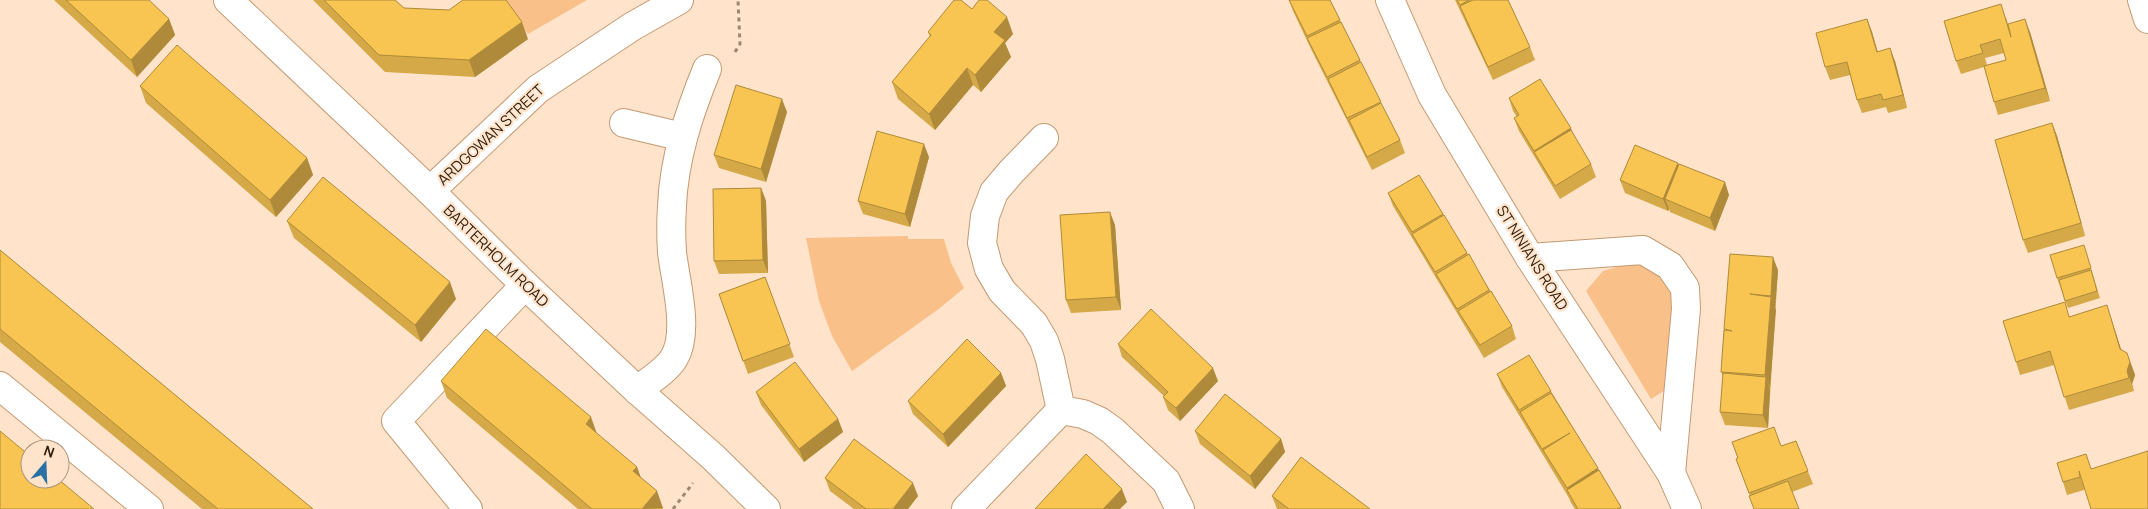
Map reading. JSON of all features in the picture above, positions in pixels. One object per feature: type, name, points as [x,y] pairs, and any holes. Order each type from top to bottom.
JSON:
[{"type":"street","name":"BARTERHOLM ROAD","points":[[228,0],[430,191],[525,285],[766,509]]},
{"type":"street","name":"ARDGOWAN STREET","points":[[430,191],[538,89],[633,26],[680,0]]},
{"type":"street","name":"ST NINIANS ROAD","points":[[1390,0],[1432,94],[1530,258],[1671,473],[1687,509]]},
{"type":"street","points":[[2142,0],[2148,19]]},
{"type":"street","points":[[637,390],[655,377],[674,357],[681,335],[679,300],[672,252],[672,205],[688,116],[707,69]]},
{"type":"street","points":[[624,123],[683,137]]},
{"type":"street","points":[[1044,138],[994,192],[985,216],[982,243],[988,268],[1002,291],[1028,317],[1044,341],[1050,360],[1060,410]]},
{"type":"street","points":[[1530,258],[1643,250],[1670,266],[1685,288],[1686,309],[1671,473]]},
{"type":"street","points":[[468,509],[396,421],[525,285]]},
{"type":"street","points":[[0,386],[149,509]]},
{"type":"street","points":[[966,509],[1060,410]]},
{"type":"street","points":[[1060,410],[1082,414],[1098,421],[1113,431],[1166,481],[1180,509]]},
{"type":"path","points":[[738,0],[740,44]]},
{"type":"shaded area","points":[[503,0],[587,0],[528,34]]},
{"type":"shaded area","points":[[908,236],[908,239],[944,239],[951,263],[964,288],[940,308],[852,371],[832,336],[819,301],[806,238]]},
{"type":"shaded area","points":[[1649,264],[1670,283],[1673,322],[1667,389],[1651,399],[1586,291],[1603,271],[1624,265]]},
{"type":"building","points":[[66,0],[149,0],[169,19],[131,60]]},
{"type":"building","points":[[324,0],[395,0],[404,8],[449,10],[463,0],[506,0],[522,22],[469,60],[379,55]]},
{"type":"building","points":[[954,0],[961,0],[972,9],[979,0],[987,0],[1007,17],[994,32],[1005,40],[975,75],[967,68],[929,114],[892,82],[931,35],[928,32]]},
{"type":"building","points":[[1289,0],[1330,0],[1340,20],[1307,36]]},
{"type":"building","points":[[1457,0],[1469,0],[1460,5]]},
{"type":"building","points":[[1473,0],[1508,0],[1530,47],[1488,67],[1460,6]]},
{"type":"building","points":[[2001,4],[2011,37],[2008,24],[2025,19],[2045,88],[1994,102],[1984,66],[2006,60],[2000,39],[1980,45],[1983,53],[1956,61],[1944,21]]},
{"type":"building","points":[[1867,19],[1877,52],[1890,48],[1903,95],[1883,100],[1881,94],[1857,100],[1847,62],[1825,67],[1816,33]]},
{"type":"building","points":[[1341,22],[1360,60],[1327,77],[1307,38]]},
{"type":"building","points":[[177,45],[307,158],[270,200],[140,86]]},
{"type":"building","points":[[1361,62],[1381,102],[1347,118],[1328,79]]},
{"type":"building","points":[[1540,79],[1571,128],[1534,151],[1514,118],[1519,115],[1509,98]]},
{"type":"building","points":[[736,85],[782,99],[761,169],[714,155]]},
{"type":"building","points":[[1381,103],[1400,140],[1367,157],[1349,120]]},
{"type":"building","points":[[2052,123],[2081,223],[2023,240],[1995,140]]},
{"type":"building","points":[[1571,130],[1591,164],[1555,186],[1534,152]]},
{"type":"building","points":[[877,131],[924,144],[905,214],[858,201]]},
{"type":"building","points":[[1635,145],[1678,163],[1663,199],[1620,180]]},
{"type":"building","points":[[1679,164],[1725,182],[1710,218],[1665,199]]},
{"type":"building","points":[[1419,175],[1443,214],[1412,232],[1388,193]]},
{"type":"building","points":[[323,177],[450,282],[415,325],[287,221]]},
{"type":"building","points":[[761,188],[763,260],[714,261],[713,189]]},
{"type":"building","points":[[1110,212],[1116,297],[1066,300],[1060,215]]},
{"type":"building","points":[[1444,215],[1467,253],[1435,272],[1412,234]]},
{"type":"building","points":[[2084,245],[2091,268],[2057,278],[2050,255]]},
{"type":"building","points":[[0,250],[313,509],[218,509],[0,329]]},
{"type":"building","points":[[1469,254],[1489,290],[1457,309],[1436,274]]},
{"type":"building","points":[[1730,254],[1773,257],[1771,296],[1750,294],[1771,297],[1765,375],[1721,372],[1724,330],[1732,331],[1724,329]]},
{"type":"building","points":[[2091,270],[2097,291],[2065,301],[2059,280]]},
{"type":"building","points":[[765,277],[790,344],[743,361],[719,294]]},
{"type":"building","points":[[1491,291],[1512,326],[1480,345],[1458,311]]},
{"type":"building","points":[[2065,302],[2069,317],[2107,305],[2120,349],[2127,353],[2130,362],[2127,371],[2129,378],[2064,397],[2050,351],[2016,362],[2003,321]]},
{"type":"building","points":[[1151,309],[1213,368],[1176,408],[1163,397],[1168,392],[1118,344]]},
{"type":"building","points":[[486,329],[591,417],[586,424],[637,467],[633,471],[657,491],[642,509],[592,509],[441,381]]},
{"type":"building","points":[[967,339],[1001,373],[943,434],[908,401]]},
{"type":"building","points":[[1529,355],[1551,391],[1519,410],[1497,374]]},
{"type":"building","points":[[795,362],[838,419],[799,449],[756,392]]},
{"type":"building","points":[[1723,373],[1766,377],[1763,415],[1720,412]]},
{"type":"building","points":[[1551,393],[1598,468],[1567,488],[1543,450],[1570,433],[1542,449],[1520,412]]},
{"type":"building","points":[[1225,394],[1281,439],[1250,476],[1195,431]]},
{"type":"building","points":[[1774,427],[1781,446],[1796,441],[1808,471],[1749,493],[1736,459],[1738,458],[1732,442]]},
{"type":"building","points":[[0,431],[20,448],[20,489],[70,489],[94,509],[0,509]]},
{"type":"building","points":[[854,439],[913,483],[893,509],[866,509],[825,478]]},
{"type":"building","points":[[2148,451],[2148,509],[2091,509],[2079,471],[2080,477],[2063,482],[2057,463],[2086,454],[2091,469]]},
{"type":"building","points":[[1086,454],[1122,489],[1103,509],[1035,509]]},
{"type":"building","points":[[1301,457],[1370,509],[1289,509],[1272,496]]},
{"type":"building","points":[[1599,470],[1621,507],[1617,509],[1578,509],[1567,490]]},
{"type":"building","points":[[1788,481],[1799,509],[1754,509],[1749,496]]}]
